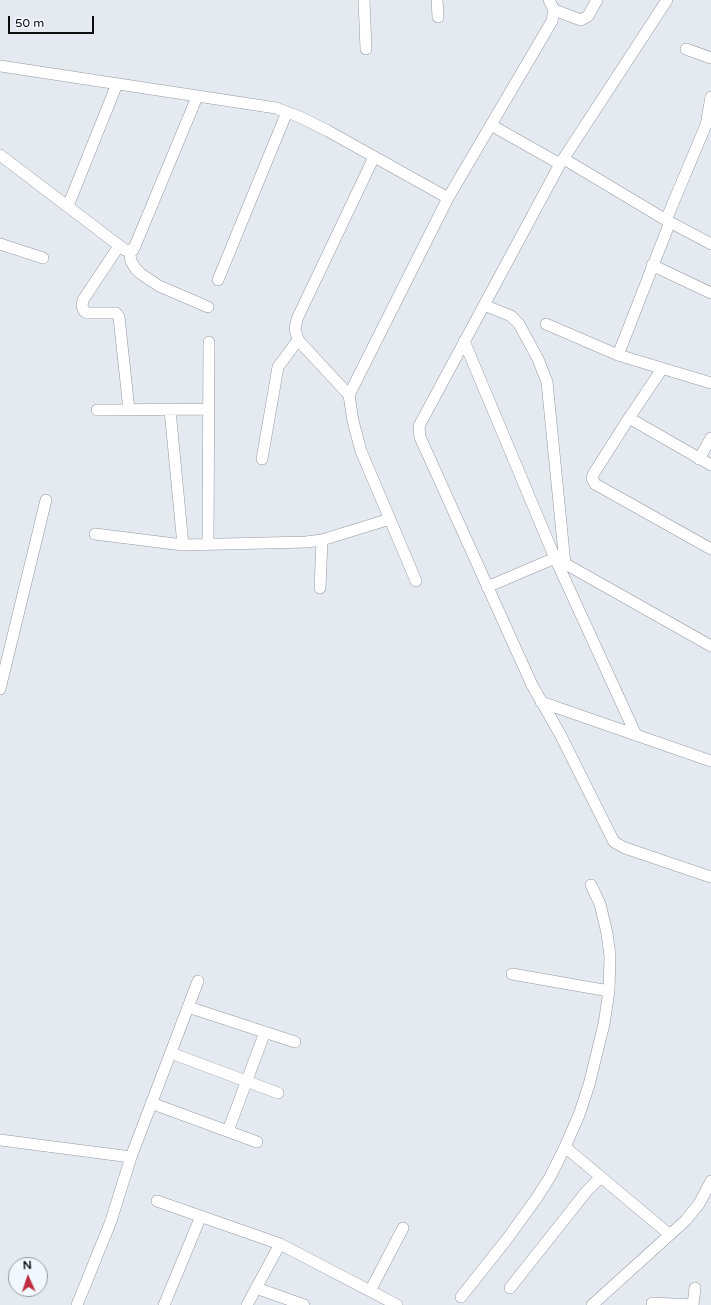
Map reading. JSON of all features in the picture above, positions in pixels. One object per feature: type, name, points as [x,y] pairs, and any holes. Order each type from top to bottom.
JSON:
[{"type":"street","points":[[364,0],[366,49]]},
{"type":"street","points":[[437,0],[438,17]]},
{"type":"street","points":[[551,5],[581,20],[588,16],[597,0]]},
{"type":"street","points":[[667,0],[562,162],[419,426],[420,437],[487,587],[541,702],[560,734],[614,842],[625,848],[711,877]]},
{"type":"street","points":[[349,395],[448,198],[552,21],[551,5]]},
{"type":"street","points":[[686,49],[711,58]]},
{"type":"street","points":[[0,66],[276,108],[321,127],[448,198]]},
{"type":"street","points":[[68,206],[117,84]]},
{"type":"street","points":[[0,154],[124,248],[133,250],[197,97]]},
{"type":"street","points":[[618,355],[706,125],[711,97]]},
{"type":"street","points":[[218,280],[287,112]]},
{"type":"street","points":[[491,125],[562,162],[711,244]]},
{"type":"street","points":[[374,157],[297,319],[295,329],[298,340],[349,395],[353,421],[361,451],[416,581]]},
{"type":"street","points":[[0,244],[43,258]]},
{"type":"street","points":[[124,248],[131,262],[141,274],[159,286],[208,307]]},
{"type":"street","points":[[124,248],[83,300],[82,306],[84,311],[88,313],[116,313],[119,317],[129,410]]},
{"type":"street","points":[[652,265],[711,293]]},
{"type":"street","points":[[484,305],[511,316],[519,324],[538,359],[547,382],[560,561]]},
{"type":"street","points":[[546,324],[618,355],[711,383]]},
{"type":"street","points":[[262,459],[278,367],[298,340]]},
{"type":"street","points":[[464,341],[636,735]]},
{"type":"street","points":[[208,544],[209,342]]},
{"type":"street","points":[[662,369],[628,418],[592,478],[595,484],[711,549]]},
{"type":"street","points":[[97,410],[209,409]]},
{"type":"street","points":[[170,410],[183,545]]},
{"type":"street","points":[[628,418],[711,465]]},
{"type":"street","points":[[699,459],[711,438]]},
{"type":"street","points":[[0,689],[46,500]]},
{"type":"street","points":[[95,534],[183,545],[322,540],[390,519]]},
{"type":"street","points":[[320,588],[322,540]]},
{"type":"street","points":[[487,587],[560,561],[711,646]]},
{"type":"street","points":[[541,702],[711,761]]},
{"type":"street","points":[[461,1297],[507,1239],[550,1177],[579,1115],[589,1084],[604,1024],[609,991],[610,956],[607,933],[600,904],[591,884]]},
{"type":"street","points":[[512,974],[609,991]]},
{"type":"street","points":[[77,1305],[111,1221],[131,1157],[198,981]]},
{"type":"street","points":[[188,1007],[295,1042]]},
{"type":"street","points":[[228,1132],[265,1032]]},
{"type":"street","points":[[171,1053],[278,1093]]},
{"type":"street","points":[[151,1103],[257,1142]]},
{"type":"street","points":[[0,1140],[131,1157]]},
{"type":"street","points":[[565,1147],[669,1234]]},
{"type":"street","points":[[510,1288],[586,1192],[601,1177]]},
{"type":"street","points":[[592,1305],[685,1221],[699,1204],[711,1181]]},
{"type":"street","points":[[157,1201],[280,1244],[397,1305]]},
{"type":"street","points":[[164,1305],[200,1216]]},
{"type":"street","points":[[370,1291],[403,1228]]},
{"type":"street","points":[[247,1305],[280,1244]]},
{"type":"street","points":[[256,1288],[304,1305]]},
{"type":"street","points":[[652,1303],[693,1305],[695,1288]]}]
